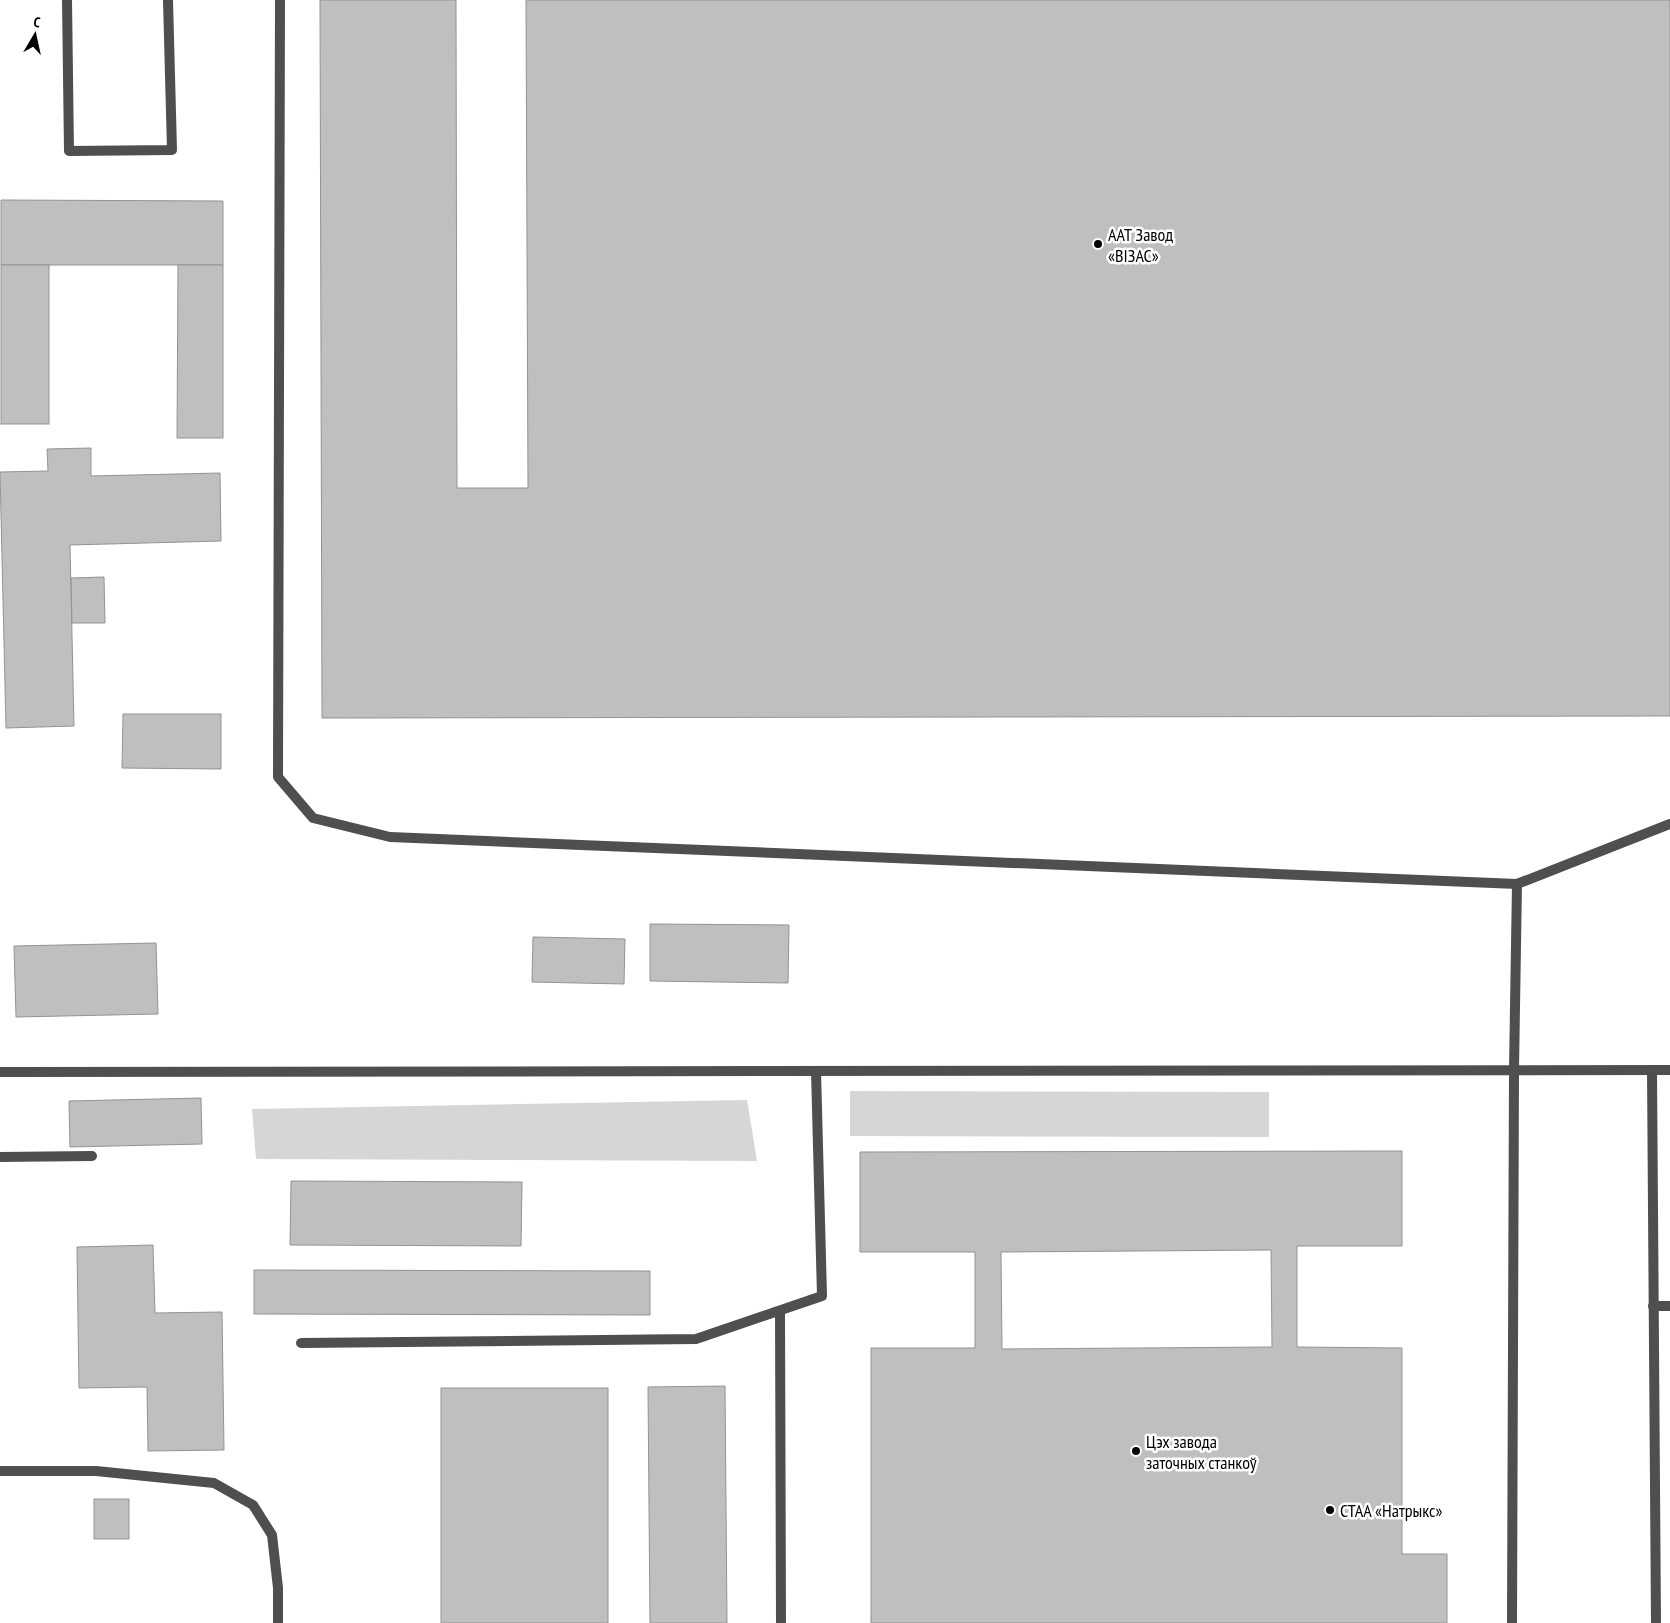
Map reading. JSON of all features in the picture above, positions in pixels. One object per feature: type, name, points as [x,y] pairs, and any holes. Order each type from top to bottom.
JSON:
[{"type":"lane","points":[[67,0],[69,151],[78,151],[172,150],[168,0]]},
{"type":"lane","points":[[280,0],[278,777],[313,818],[390,837],[1517,884],[1670,824]]},
{"type":"lane","points":[[1512,1623],[1514,1069],[1517,884]]},
{"type":"lane","points":[[1652,1070],[1656,1623]]},
{"type":"lane","points":[[0,1072],[1670,1070]]},
{"type":"lane","points":[[301,1343],[696,1338],[822,1296],[816,1071]]},
{"type":"lane","points":[[0,1157],[92,1156]]},
{"type":"lane","points":[[1653,1306],[1670,1306]]},
{"type":"lane","points":[[780,1311],[781,1623]]},
{"type":"lane","points":[[0,1471],[96,1471],[214,1483],[253,1505],[272,1535],[278,1588],[278,1623]]},
{"type":"shaded area","points":[[850,1091],[1269,1092],[1269,1137],[850,1136]]},
{"type":"shaded area","points":[[747,1100],[757,1161],[256,1159],[252,1109]]},
{"type":"building","name":"ААТ Завод «ВІЗАС»","points":[[320,0],[456,0],[457,488],[528,488],[526,0],[1670,0],[1670,716],[322,718]]},
{"type":"building","points":[[1,200],[223,201],[223,265],[1,265]]},
{"type":"building","points":[[1,265],[49,265],[49,424],[1,424]]},
{"type":"building","points":[[178,265],[223,265],[223,438],[177,438]]},
{"type":"building","points":[[91,448],[91,476],[220,473],[221,541],[70,545],[74,726],[6,728],[0,472],[48,471],[47,449]]},
{"type":"building","points":[[104,577],[105,623],[72,623],[71,578]]},
{"type":"building","points":[[123,714],[221,714],[221,769],[122,768]]},
{"type":"building","points":[[650,924],[789,925],[788,983],[650,981]]},
{"type":"building","points":[[533,937],[625,939],[624,984],[532,982]]},
{"type":"building","points":[[156,943],[158,1014],[16,1017],[14,946]]},
{"type":"building","points":[[201,1098],[202,1144],[70,1147],[69,1101]]},
{"type":"building","name":"Цэх завода заточных станкоў","points":[[1402,1151],[1402,1246],[1297,1246],[1297,1347],[1402,1348],[1402,1554],[1447,1554],[1447,1623],[871,1623],[871,1348],[975,1348],[975,1252],[860,1252],[860,1152]],"holes":[[[1271,1250],[1272,1347],[1002,1349],[1001,1252]]]},
{"type":"building","points":[[291,1181],[522,1182],[521,1246],[290,1245]]},
{"type":"building","points":[[153,1245],[155,1313],[222,1312],[224,1450],[148,1451],[147,1387],[79,1388],[77,1247]]},
{"type":"building","points":[[254,1270],[650,1271],[650,1315],[254,1314]]},
{"type":"building","points":[[725,1386],[727,1623],[650,1623],[648,1387]]},
{"type":"building","points":[[441,1388],[608,1388],[608,1623],[441,1623]]},
{"type":"building","points":[[94,1499],[129,1499],[129,1539],[94,1539]]},
{"type":"place","name":"ААТ Завод «ВІЗАС»","points":[[1098,244]]},
{"type":"place","name":"Цэх завода заточных станкоў","points":[[1136,1451]]},
{"type":"place","name":"СТАА «Натрыкс»","points":[[1330,1510]]}]
